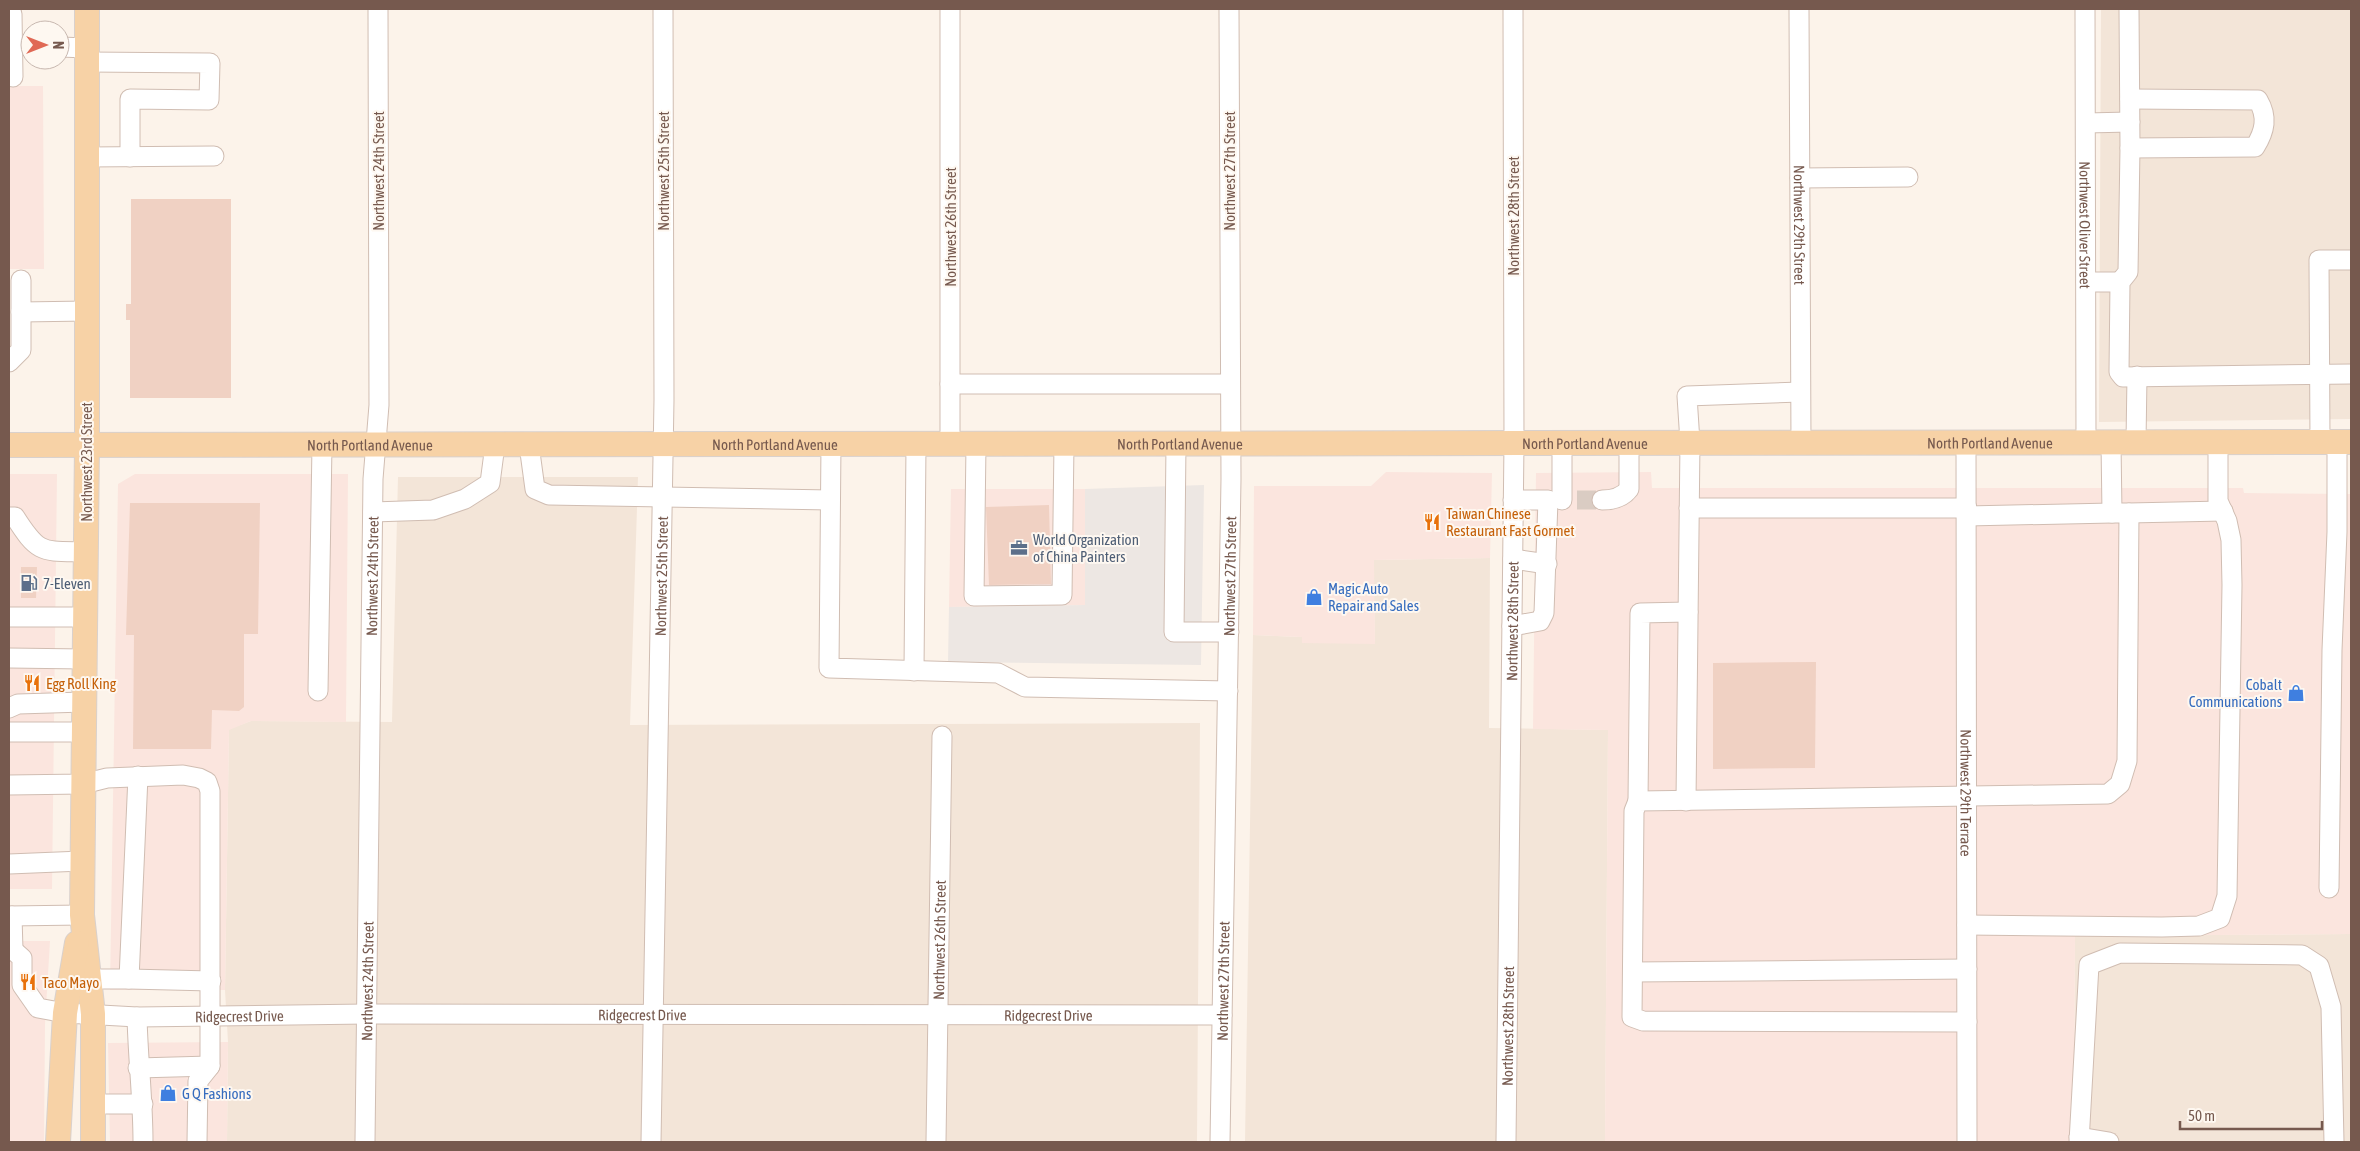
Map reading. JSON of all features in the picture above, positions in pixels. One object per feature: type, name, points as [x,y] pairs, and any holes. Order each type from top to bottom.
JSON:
[{"type":"main road","name":"Northwest 23rd Street","points":[[87,9],[87,444],[82,915],[93,1014],[93,1142]]},
{"type":"main road","name":"North Portland Avenue","points":[[9,445],[2336,442]]},
{"type":"main road","name":"Northwest 23rd Street","points":[[58,1142],[65,1013],[82,915]]},
{"type":"street","name":"Northwest 24th Street","points":[[365,1142],[373,512],[379,405],[378,9]]},
{"type":"street","name":"Northwest 25th Street","points":[[651,1142],[662,444],[663,9]]},
{"type":"street","name":"Northwest 26th Street","points":[[950,9],[950,444]]},
{"type":"street","name":"Northwest 27th Street","points":[[1220,1142],[1229,632],[1229,9]]},
{"type":"street","name":"Northwest 28th Street","points":[[1506,1142],[1514,443],[1513,9]]},
{"type":"street","name":"Northwest 29th Street","points":[[1799,9],[1801,442]]},
{"type":"street","name":"Northwest Oliver Street","points":[[2085,9],[2086,443]]},
{"type":"street","points":[[2129,9],[2130,148],[2128,272],[2120,282],[2136,442]]},
{"type":"street","points":[[12,14],[20,43]]},
{"type":"street","points":[[70,50],[87,55],[210,63],[209,100],[130,99],[130,156]]},
{"type":"street","points":[[13,77],[20,51]]},
{"type":"street","points":[[2130,99],[2258,100],[2264,109],[2264,133],[2255,147],[2130,148]]},
{"type":"street","points":[[2086,123],[2130,122]]},
{"type":"street","points":[[87,157],[214,156]]},
{"type":"street","points":[[1800,178],[1908,177]]},
{"type":"street","points":[[2329,888],[2332,650],[2337,532],[2336,442],[2320,374],[2319,260],[2351,260]]},
{"type":"street","points":[[9,362],[21,350],[22,280]]},
{"type":"street","points":[[2086,282],[2120,282]]},
{"type":"street","points":[[22,312],[87,311]]},
{"type":"street","points":[[2086,372],[2128,374],[2351,374]]},
{"type":"street","points":[[950,384],[1229,384]]},
{"type":"street","points":[[1686,801],[1690,442],[1687,396],[1800,392]]},
{"type":"street","points":[[1967,925],[2199,926],[2220,918],[2227,896],[2232,585],[2231,540],[2218,501],[2218,442]]},
{"type":"street","points":[[1512,626],[1540,621],[1544,613],[1547,564],[1562,500],[1562,443]]},
{"type":"street","points":[[1602,500],[1611,500],[1627,492],[1629,488],[1629,443]]},
{"type":"street","name":"Northwest 29th Terrace","points":[[1966,443],[1967,1142]]},
{"type":"street","points":[[1638,801],[1967,798],[2108,794],[2120,784],[2127,761],[2120,513],[2111,443]]},
{"type":"street","points":[[529,444],[535,489],[549,495],[830,500]]},
{"type":"street","points":[[831,444],[829,668],[998,673],[1025,687],[1228,691]]},
{"type":"street","points":[[914,671],[916,444]]},
{"type":"street","points":[[976,444],[974,596],[1062,595],[1064,444]]},
{"type":"street","points":[[1176,444],[1174,632],[1229,632]]},
{"type":"street","points":[[318,691],[322,445]]},
{"type":"street","points":[[373,512],[433,510],[465,499],[490,483],[495,445]]},
{"type":"street","points":[[1513,500],[1562,500]]},
{"type":"street","points":[[1689,508],[1967,512],[2223,512]]},
{"type":"street","points":[[9,517],[14,517],[29,540],[39,548],[55,551],[86,552]]},
{"type":"street","points":[[1513,559],[1547,564]]},
{"type":"street","points":[[1688,612],[1640,613],[1638,801],[1634,810],[1632,1017],[1643,1021],[1967,1022]]},
{"type":"street","points":[[9,617],[85,617]]},
{"type":"street","points":[[9,658],[84,659]]},
{"type":"street","points":[[9,708],[18,704],[84,702]]},
{"type":"street","points":[[9,732],[84,732]]},
{"type":"street","name":"Northwest 26th Street","points":[[936,1142],[942,736]]},
{"type":"street","points":[[9,785],[83,784],[107,778],[183,775],[199,778],[207,782],[210,791],[212,1016],[210,1066],[198,1081],[197,1142]]},
{"type":"street","points":[[129,979],[138,776]]},
{"type":"street","points":[[9,864],[82,861]]},
{"type":"street","points":[[11,950],[11,916],[82,915]]},
{"type":"street","name":"Ridgecrest Drive","points":[[11,950],[22,958],[22,985],[38,1008],[65,1013],[137,1017],[367,1014],[1222,1015]]},
{"type":"street","points":[[2109,1142],[2079,1140],[2089,965],[2120,953],[2302,955],[2319,966],[2331,1006],[2334,1142]]},
{"type":"street","points":[[1633,972],[1967,969]]},
{"type":"street","points":[[89,979],[211,980]]},
{"type":"street","points":[[137,1017],[138,1068],[143,1104],[143,1142]]},
{"type":"street","points":[[138,1068],[210,1066]]},
{"type":"street","points":[[92,1104],[143,1104]]},
{"type":"shaded area","points":[[2101,9],[2351,9],[2351,419],[2099,422]]},
{"type":"shaded area","points":[[9,86],[43,86],[44,269],[9,269]]},
{"type":"shaded area","name":"Magic Auto Repair and Sales","points":[[1386,472],[1492,473],[1490,558],[1374,560],[1375,644],[1302,643],[1302,637],[1253,635],[1254,486],[1371,486]]},
{"type":"shaded area","points":[[1651,472],[1652,488],[2243,488],[2244,493],[2351,494],[2351,934],[2075,936],[2074,1142],[1605,1142],[1608,730],[1533,729],[1536,473]]},
{"type":"shaded area","points":[[9,474],[57,474],[52,889],[9,889]]},
{"type":"shaded area","points":[[135,474],[348,474],[346,722],[251,721],[229,730],[225,990],[110,990],[118,484]]},
{"type":"shaded area","points":[[398,477],[638,477],[630,725],[1200,723],[1197,1142],[227,1142],[228,1042],[225,990],[229,729],[251,721],[392,722]]},
{"type":"shaded area","points":[[1204,485],[1201,665],[948,662],[949,607],[1085,605],[1085,489]]},
{"type":"shaded area","points":[[951,489],[1085,489],[1085,605],[949,607]]},
{"type":"shaded area","points":[[1490,558],[1489,728],[1608,730],[1605,1142],[1245,1142],[1253,635],[1302,637],[1302,643],[1375,643],[1373,560]]},
{"type":"shaded area","points":[[2351,934],[2351,1142],[2074,1142],[2075,936]]},
{"type":"shaded area","points":[[9,941],[50,941],[45,1024],[44,1142],[9,1142]]},
{"type":"shaded area","name":"G Q Fashions","points":[[228,1042],[227,1142],[110,1142],[108,1043]]},
{"type":"building","points":[[131,199],[231,199],[231,398],[130,398],[130,320],[126,320],[126,304],[131,304]]},
{"type":"building","points":[[130,503],[260,503],[258,634],[244,634],[244,707],[239,711],[212,710],[211,749],[133,749],[134,635],[126,635]]},
{"type":"building","name":"World Organization of China Painters","points":[[1049,505],[1051,584],[989,585],[986,507]]},
{"type":"building","name":"7-Eleven","points":[[21,567],[37,567],[36,598],[21,598]]},
{"type":"building","points":[[1816,662],[1815,768],[1713,769],[1713,663]]},
{"type":"tunnel","points":[[1577,500],[1602,500]]},
{"type":"place","name":"Taiwan Chinese Restaurant Fast Gormet","points":[[1432,522]]},
{"type":"place","name":"World Organization of China Painters","points":[[1019,548]]},
{"type":"place","name":"7-Eleven","points":[[29,583]]},
{"type":"place","name":"Magic Auto Repair and Sales","points":[[1314,597]]},
{"type":"place","name":"Egg Roll King","points":[[32,683]]},
{"type":"place","name":"Cobalt Communications","points":[[2296,693]]},
{"type":"place","name":"Taco Mayo","points":[[28,982]]},
{"type":"place","name":"G Q Fashions","points":[[168,1093]]}]
